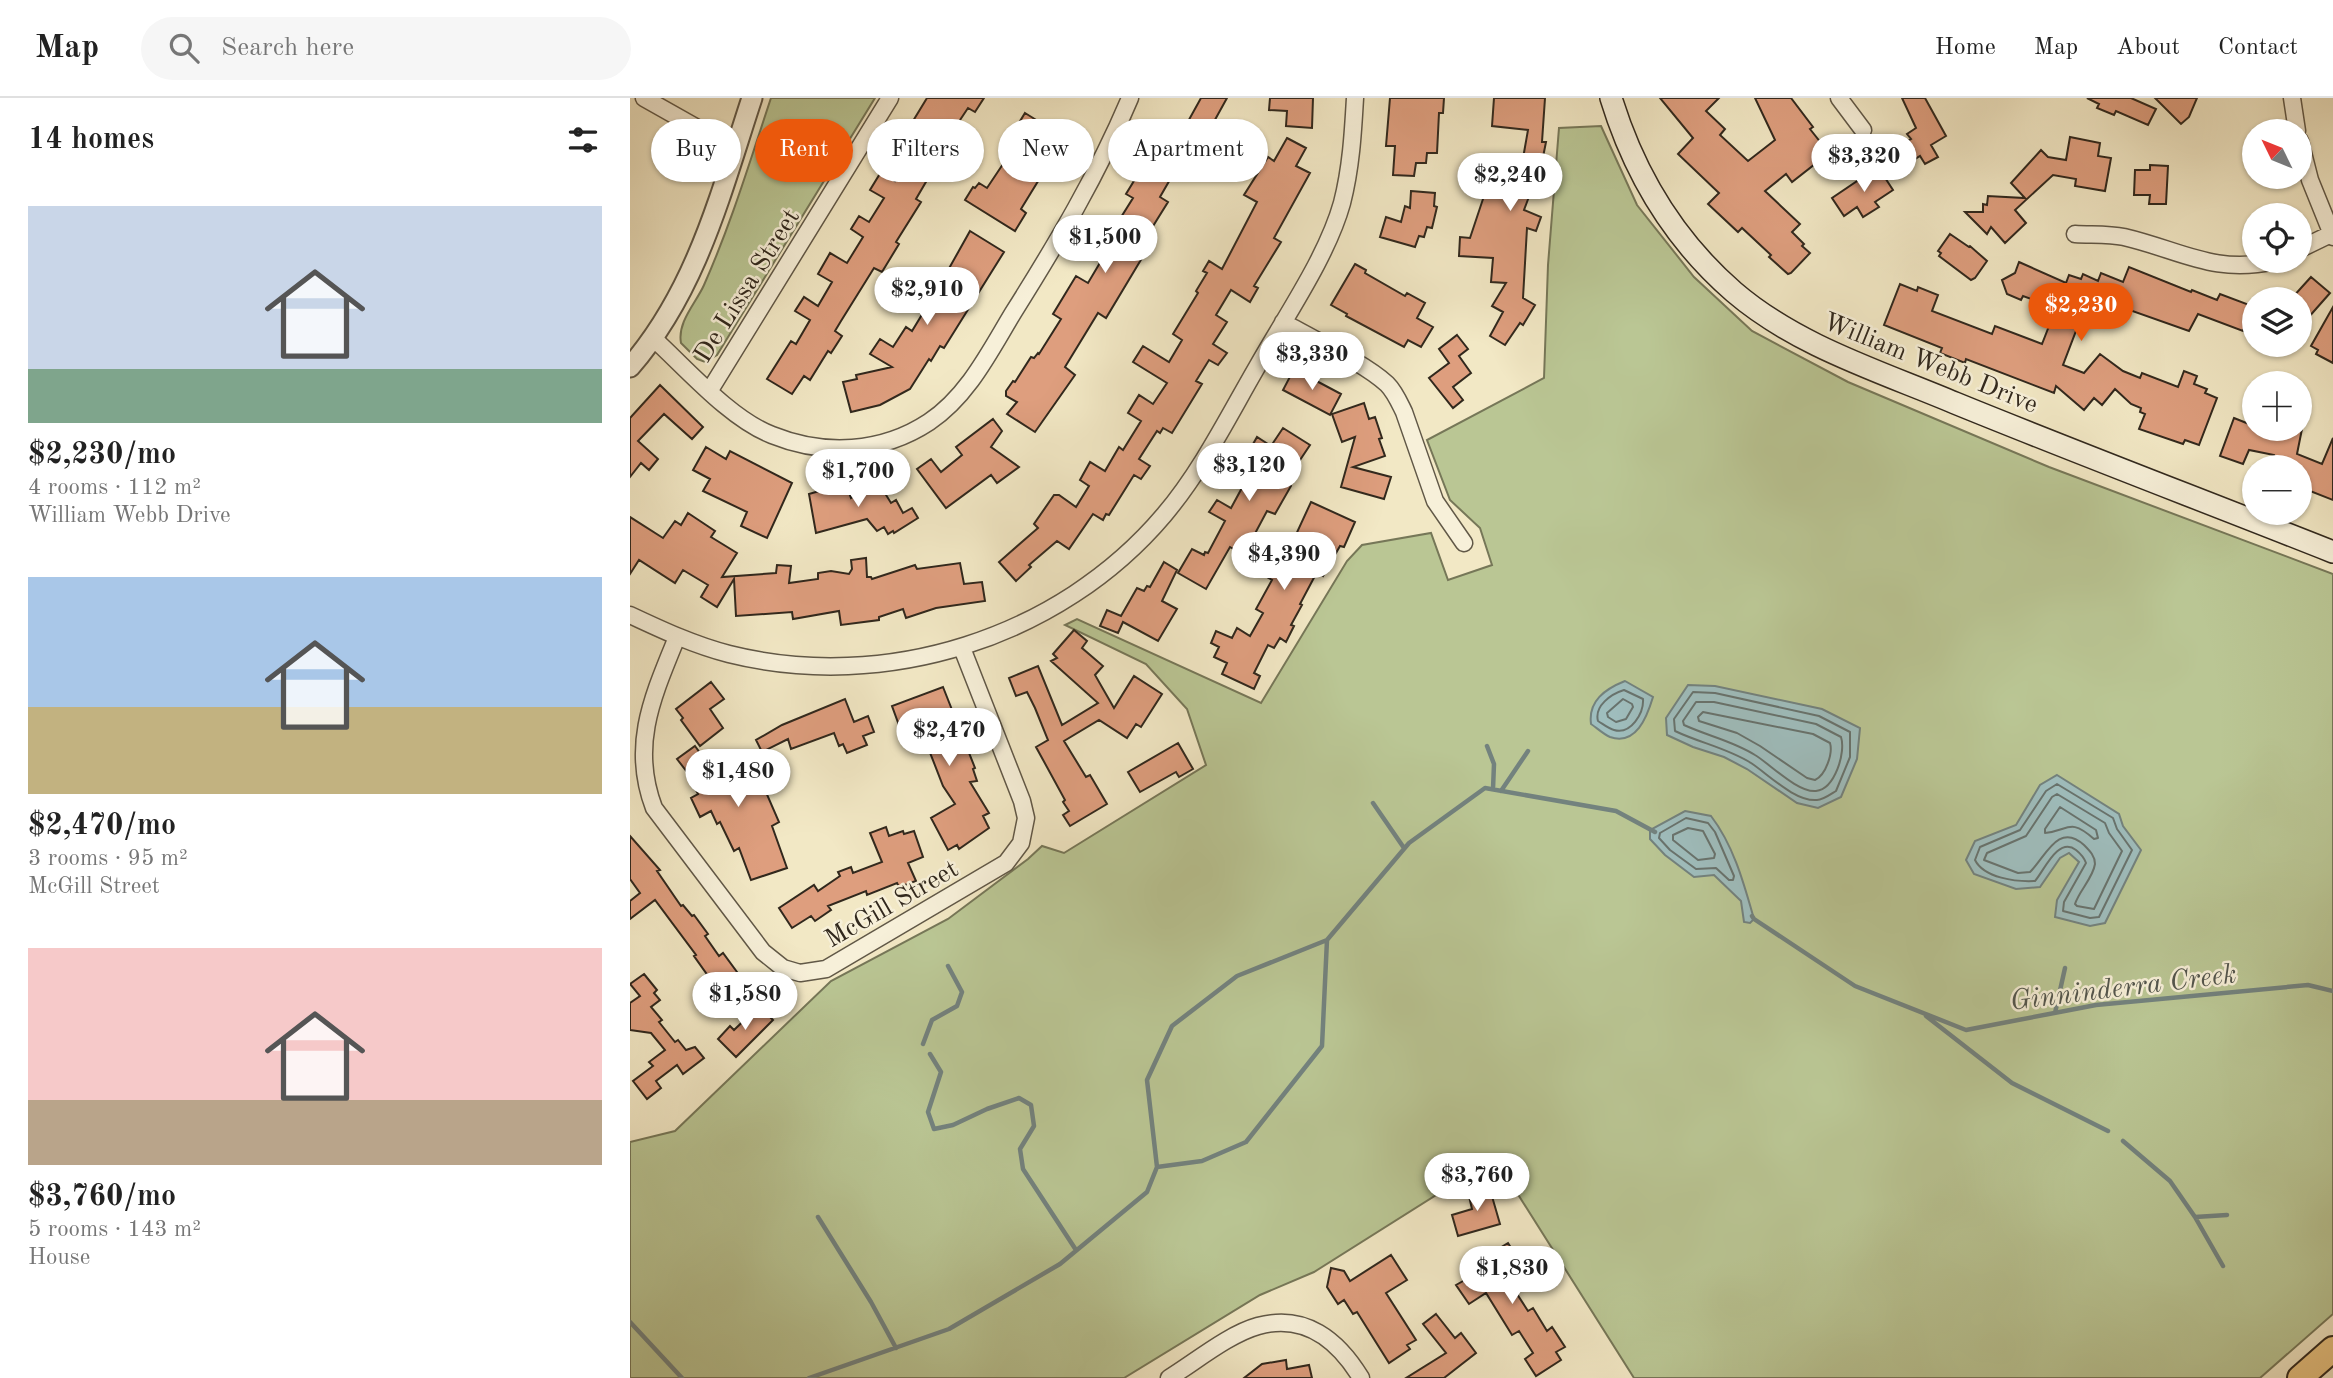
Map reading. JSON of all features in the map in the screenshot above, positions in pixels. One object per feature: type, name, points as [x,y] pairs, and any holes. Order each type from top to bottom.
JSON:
[{"type":"main road","name":"William Webb Drive","points":[[1611,98],[1638,168],[1658,203],[1681,235],[1716,275],[1755,309],[1807,341],[2333,552]]},
{"type":"main road","points":[[2300,1378],[2333,1349]]},
{"type":"street","points":[[644,98],[681,119]]},
{"type":"street","points":[[741,130],[752,98]]},
{"type":"street","name":"De Lissa Street","points":[[710,390],[890,98]]},
{"type":"street","points":[[653,338],[740,417],[769,434],[801,445],[834,450],[868,447],[900,437],[930,421],[956,399],[991,349],[1078,207],[1130,98]]},
{"type":"street","points":[[630,615],[677,637],[727,653],[805,666],[884,664],[962,648],[1013,628],[1062,603],[1106,571],[1147,534],[1198,469],[1316,262],[1342,203],[1351,161],[1355,98]]},
{"type":"street","points":[[1839,98],[1863,130]]},
{"type":"street","points":[[2292,98],[2295,119]]},
{"type":"street","points":[[630,367],[653,338],[694,267],[724,182]]},
{"type":"street","points":[[2312,185],[2332,236],[2312,244]]},
{"type":"street","points":[[2075,234],[2122,236],[2208,262],[2242,267]]},
{"type":"street","points":[[1283,322],[1372,373],[1398,398],[1435,501],[1464,543]]},
{"type":"street","name":"McGill Street","points":[[677,637],[646,714],[640,741],[640,769],[648,795],[654,808],[763,952],[776,964],[800,973],[826,969],[950,897],[1006,863],[1021,843],[1026,818],[1022,801],[962,648]]},
{"type":"street","points":[[1169,1378],[1236,1336],[1258,1326],[1282,1323],[1317,1331],[1336,1345],[1361,1378]]},
{"type":"green space","points":[[771,98],[875,98],[853,134],[853,119],[764,119]]},
{"type":"green space","points":[[1601,126],[1637,205],[1694,277],[1752,331],[1848,382],[2049,467],[2333,574],[2333,1314],[2260,1378],[1634,1378],[1495,1158],[1314,1272],[1260,1295],[1124,1378],[630,1378],[630,1142],[675,1131],[831,981],[948,919],[1042,846],[1064,853],[1206,765],[1187,709],[1146,664],[1065,625],[1077,619],[1261,703],[1347,561],[1362,545],[1431,533],[1448,580],[1492,565],[1480,528],[1450,500],[1427,440],[1544,378],[1548,265],[1559,128]]},
{"type":"green space","points":[[755,147],[755,182],[823,182],[717,355],[705,362],[697,359],[681,343],[682,328],[704,285]]},
{"type":"water","points":[[1625,681],[1653,697],[1639,728],[1633,734],[1619,739],[1607,736],[1591,724],[1591,716],[1599,697]]},
{"type":"water","points":[[1688,685],[1715,686],[1822,709],[1860,728],[1857,759],[1841,797],[1818,808],[1797,803],[1747,769],[1667,735],[1666,718]]},
{"type":"water","points":[[2057,775],[2119,814],[2123,826],[2141,850],[2105,923],[2090,926],[2055,917],[2057,900],[2079,862],[2069,853],[2060,858],[2040,887],[2016,889],[1974,874],[1966,860],[1975,841],[2016,825],[2040,785]]},
{"type":"water","points":[[1685,811],[1711,816],[1719,828],[1742,879],[1754,919],[1750,923],[1744,922],[1741,901],[1714,875],[1694,877],[1665,855],[1650,839],[1650,830]]},
{"type":"building","points":[[927,98],[984,98],[975,112],[968,108],[961,119],[914,119]]},
{"type":"building","points":[[1201,98],[1227,98],[1215,119],[1189,119]]},
{"type":"building","points":[[1270,98],[1313,98],[1312,128],[1286,126],[1287,111],[1269,110]]},
{"type":"building","points":[[1390,98],[1444,98],[1443,113],[1439,113],[1437,153],[1427,153],[1426,163],[1416,163],[1414,176],[1393,175],[1395,146],[1386,146]]},
{"type":"building","points":[[1494,98],[1545,98],[1542,142],[1546,142],[1543,157],[1549,158],[1545,180],[1539,179],[1538,187],[1533,186],[1524,210],[1541,217],[1536,231],[1527,228],[1523,298],[1535,305],[1523,325],[1520,323],[1505,345],[1490,336],[1503,312],[1492,306],[1506,283],[1491,282],[1493,258],[1459,256],[1460,237],[1470,238],[1487,187],[1484,186],[1487,170],[1497,172],[1499,160],[1522,164],[1528,130],[1492,126]]},
{"type":"building","points":[[1660,98],[1719,98],[1706,111],[1725,129],[1720,135],[1748,161],[1775,140],[1755,98],[1791,98],[1813,127],[1810,129],[1829,153],[1792,182],[1786,174],[1765,191],[1800,224],[1792,232],[1810,253],[1791,273],[1788,274],[1769,257],[1771,255],[1742,228],[1738,232],[1708,204],[1719,193],[1678,154],[1693,138]]},
{"type":"building","points":[[1902,98],[1925,98],[1946,136],[1931,145],[1938,157],[1925,164],[1920,156],[1904,166],[1894,149],[1911,139],[1907,134],[1916,128]]},
{"type":"building","points":[[2087,98],[2131,98],[2156,109],[2148,125],[2116,111],[2114,115],[2097,108],[2099,104]]},
{"type":"building","points":[[2155,98],[2197,98],[2189,117],[2181,124]]},
{"type":"building","points":[[1025,113],[1035,119],[1021,119]]},
{"type":"building","points":[[2070,137],[2100,143],[2098,156],[2111,158],[2105,191],[2075,186],[2076,179],[2053,175],[2015,210],[2026,223],[2005,243],[1991,227],[1987,234],[1965,212],[1983,212],[1983,204],[1987,205],[1988,196],[2025,198],[2011,183],[2041,150],[2048,157],[2066,160]]},
{"type":"building","points":[[1287,138],[1306,148],[1296,166],[1310,173],[1274,238],[1281,242],[1254,286],[1258,288],[1250,302],[1231,290],[1216,315],[1227,322],[1213,344],[1227,353],[1218,365],[1209,360],[1196,381],[1202,384],[1172,433],[1163,428],[1160,433],[1157,431],[1139,459],[1150,466],[1141,479],[1134,475],[1109,515],[1106,514],[1103,520],[1093,514],[1069,549],[1057,541],[1029,565],[1031,567],[1016,581],[999,562],[1038,528],[1034,524],[1054,495],[1059,495],[1076,507],[1089,486],[1080,480],[1090,462],[1105,471],[1119,447],[1123,450],[1141,421],[1128,413],[1139,395],[1153,404],[1167,383],[1133,362],[1143,346],[1169,362],[1182,340],[1173,334],[1198,293],[1196,291],[1207,273],[1203,271],[1209,261],[1222,269],[1257,202],[1244,195],[1252,182],[1268,182],[1268,157],[1274,161]]},
{"type":"building","points":[[2150,165],[2168,166],[2166,204],[2149,204],[2150,195],[2134,195],[2135,170],[2150,170]]},
{"type":"building","points":[[1878,167],[1893,190],[1875,202],[1879,207],[1863,217],[1857,207],[1844,216],[1832,198]]},
{"type":"building","points":[[998,172],[998,182],[1038,182],[1021,209],[1026,213],[1015,231],[965,200],[979,183],[987,188]]},
{"type":"building","points":[[875,182],[926,182],[916,199],[921,202],[896,242],[899,244],[882,272],[874,268],[835,331],[842,336],[831,353],[828,351],[810,380],[804,376],[792,394],[767,379],[791,341],[796,344],[810,320],[795,311],[804,297],[818,306],[832,282],[818,274],[830,253],[847,263],[863,237],[851,229],[859,216],[869,222],[884,198],[870,190]]},
{"type":"building","points":[[1133,182],[1169,182],[1160,197],[1168,202],[1145,239],[1151,243],[1106,318],[1098,313],[1065,367],[1075,375],[1035,432],[1007,414],[1017,402],[1006,396],[1006,391],[1031,357],[1039,354],[1061,319],[1053,314],[1076,276],[1088,283],[1105,249],[1099,245],[1109,228],[1113,230],[1133,198],[1126,194]]},
{"type":"building","points":[[1411,191],[1435,193],[1434,206],[1437,207],[1432,228],[1427,227],[1424,237],[1419,236],[1415,247],[1380,237],[1386,217],[1401,222],[1405,206],[1410,208]]},
{"type":"building","points":[[970,231],[1004,252],[944,348],[940,346],[931,361],[929,359],[910,389],[880,405],[851,412],[843,382],[857,379],[856,375],[892,367],[870,354],[880,339],[893,347],[906,327],[912,331],[929,303],[922,298],[932,281],[937,284],[947,272]]},
{"type":"building","points":[[1950,234],[1987,261],[1975,278],[1971,280],[1939,256],[1941,253],[1938,251]]},
{"type":"building","points":[[2019,262],[2066,283],[2069,275],[2081,279],[2083,274],[2098,281],[2101,273],[2123,282],[2129,267],[2191,292],[2192,290],[2217,300],[2220,294],[2242,302],[2242,331],[2198,314],[2189,331],[2118,306],[2120,300],[2097,288],[2063,365],[2084,373],[2100,354],[2123,371],[2140,378],[2142,373],[2178,387],[2184,371],[2197,376],[2194,384],[2207,389],[2205,393],[2217,398],[2199,445],[2185,440],[2183,444],[2139,429],[2145,414],[2115,389],[2102,405],[2094,398],[2084,410],[2056,386],[2054,393],[1966,359],[1965,363],[1940,353],[1942,348],[1884,325],[1900,284],[1917,291],[1918,287],[1938,295],[1932,311],[1992,334],[1995,326],[2042,344],[2056,308],[2023,296],[2021,300],[2007,294],[2002,280],[2015,273]]},
{"type":"building","points":[[1355,264],[1366,270],[1365,273],[1405,296],[1407,293],[1425,303],[1417,318],[1433,327],[1421,347],[1408,340],[1404,347],[1331,305]]},
{"type":"building","points":[[2311,277],[2330,293],[2312,313],[2312,287],[2302,287]]},
{"type":"building","points":[[2333,307],[2333,363],[2316,354],[2318,350],[2312,344]]},
{"type":"building","points":[[1457,335],[1468,349],[1459,356],[1471,373],[1453,387],[1463,400],[1453,408],[1429,378],[1449,363],[1439,349]]},
{"type":"building","points":[[1294,369],[1341,394],[1330,415],[1283,390]]},
{"type":"building","points":[[660,385],[703,427],[692,439],[664,414],[638,441],[658,459],[649,470],[641,463],[630,477],[630,418]]},
{"type":"building","points":[[1364,403],[1369,419],[1375,417],[1385,456],[1353,467],[1391,477],[1384,499],[1341,487],[1355,437],[1342,442],[1332,414]]},
{"type":"building","points":[[2234,418],[2242,421],[2242,441],[2300,441],[2297,454],[2300,455],[2274,455],[2249,450],[2247,455],[2242,455],[2242,464],[2220,456]]},
{"type":"building","points":[[993,419],[1002,431],[991,447],[1019,467],[997,483],[991,475],[946,508],[917,469],[931,459],[941,472],[962,455],[956,447]]},
{"type":"building","points":[[1283,428],[1310,445],[1286,481],[1291,486],[1275,514],[1267,511],[1251,541],[1257,544],[1249,558],[1230,547],[1206,589],[1178,573],[1192,549],[1204,555],[1205,552],[1208,553],[1225,521],[1209,512],[1217,500],[1231,508],[1250,473],[1232,462],[1240,448],[1248,453],[1257,437],[1271,446]]},
{"type":"building","points":[[2333,438],[2333,500],[2312,492],[2312,460],[2322,464]]},
{"type":"building","points":[[706,447],[726,459],[730,451],[792,483],[767,538],[741,526],[747,512],[703,491],[710,479],[693,470]]},
{"type":"building","points":[[878,482],[891,503],[896,500],[903,513],[912,508],[918,518],[888,534],[884,527],[877,531],[867,519],[816,533],[809,494],[840,485],[841,489],[847,487],[851,498]]},
{"type":"building","points":[[1311,502],[1355,522],[1344,547],[1340,546],[1323,576],[1317,572],[1300,604],[1302,605],[1291,625],[1294,626],[1286,642],[1280,638],[1274,648],[1268,645],[1254,673],[1260,676],[1254,689],[1222,674],[1227,663],[1214,657],[1219,647],[1211,643],[1216,631],[1232,638],[1237,628],[1250,636],[1263,613],[1256,609],[1272,580],[1258,572],[1268,556],[1279,562],[1292,538],[1294,539]]},
{"type":"building","points":[[688,513],[715,531],[711,537],[737,553],[722,577],[776,573],[777,565],[791,566],[789,583],[818,579],[818,573],[831,571],[849,574],[852,569],[851,560],[866,558],[867,577],[872,579],[915,565],[917,569],[960,563],[964,584],[982,582],[985,601],[936,608],[906,618],[903,609],[879,617],[879,620],[841,625],[839,611],[793,619],[792,612],[736,616],[734,579],[717,607],[701,597],[708,585],[683,570],[675,583],[639,560],[630,574],[630,517],[663,538],[675,521],[681,525]]},
{"type":"building","points":[[1164,562],[1177,570],[1162,601],[1177,609],[1158,641],[1123,622],[1118,633],[1100,626],[1107,610],[1121,616],[1137,588],[1144,591],[1147,586],[1150,587]]},
{"type":"building","points":[[1074,630],[1087,641],[1082,648],[1103,666],[1095,675],[1114,708],[1134,676],[1162,694],[1141,727],[1136,724],[1127,738],[1099,720],[1064,741],[1086,777],[1090,775],[1107,804],[1070,826],[1063,815],[1069,811],[1063,802],[1065,800],[1036,747],[1048,740],[1035,708],[1027,692],[1016,696],[1009,678],[1038,666],[1062,725],[1098,703],[1051,661],[1057,658],[1053,654]]},
{"type":"building","points":[[711,682],[724,699],[710,709],[723,728],[700,746],[676,709]]},
{"type":"building","points":[[943,687],[975,768],[973,769],[977,781],[970,782],[989,813],[983,816],[989,828],[959,849],[957,845],[948,850],[931,818],[955,804],[943,786],[929,750],[938,747],[927,718],[900,728],[892,706]]},
{"type":"building","points":[[845,699],[854,722],[868,716],[874,732],[863,736],[867,745],[847,753],[843,744],[839,746],[834,733],[791,749],[788,739],[762,752],[756,740],[782,725]]},
{"type":"building","points":[[1178,743],[1193,769],[1179,777],[1176,772],[1140,792],[1128,772]]},
{"type":"building","points":[[695,746],[713,771],[749,753],[779,822],[772,826],[787,868],[751,880],[739,848],[734,851],[720,822],[717,824],[711,811],[700,817],[691,798],[698,794],[677,759]]},
{"type":"building","points":[[886,827],[889,836],[903,831],[904,834],[914,831],[923,857],[908,863],[916,881],[899,887],[897,883],[867,895],[866,891],[828,906],[831,910],[815,921],[811,916],[792,928],[779,908],[814,885],[818,891],[840,876],[838,872],[851,867],[853,873],[882,862],[870,833]]},
{"type":"building","points":[[630,836],[660,870],[657,871],[681,906],[694,915],[719,956],[723,953],[737,972],[716,987],[655,900],[630,919],[630,901],[640,893],[630,879]]},
{"type":"building","points":[[644,974],[657,990],[654,993],[660,1000],[651,1007],[662,1020],[659,1022],[675,1042],[678,1040],[686,1050],[695,1047],[704,1058],[683,1074],[677,1065],[656,1081],[661,1088],[647,1099],[633,1081],[653,1066],[649,1062],[665,1050],[651,1033],[630,1030],[630,1003],[640,996],[630,984]]},
{"type":"building","points":[[752,987],[762,997],[749,1009],[739,999]]},
{"type":"building","points":[[759,1006],[773,1020],[736,1057],[718,1039],[730,1026],[734,1030]]},
{"type":"building","points":[[1489,1186],[1500,1224],[1458,1236],[1452,1215],[1472,1209],[1468,1192]]},
{"type":"building","points":[[1508,1243],[1525,1270],[1508,1280],[1528,1311],[1533,1308],[1547,1331],[1552,1327],[1565,1347],[1556,1352],[1561,1360],[1536,1376],[1525,1359],[1533,1353],[1519,1331],[1512,1335],[1486,1293],[1469,1304],[1456,1285],[1472,1276],[1470,1273],[1476,1269],[1473,1264]]},
{"type":"building","points":[[1391,1255],[1407,1280],[1386,1293],[1416,1340],[1407,1345],[1410,1349],[1389,1363],[1357,1312],[1353,1314],[1344,1300],[1338,1304],[1327,1287],[1331,1268],[1344,1271],[1350,1281]]},
{"type":"building","points":[[1436,1314],[1455,1338],[1461,1333],[1476,1353],[1444,1378],[1406,1378],[1446,1353],[1423,1324]]},
{"type":"building","points":[[1286,1360],[1287,1369],[1309,1365],[1312,1378],[1244,1378],[1262,1364]]},
{"type":"waterway","points":[[1487,746],[1494,764],[1493,789]]},
{"type":"waterway","points":[[1501,791],[1528,751]]},
{"type":"waterway","name":"Ginninderra Creek","points":[[809,1378],[949,1329],[1060,1264],[1147,1192],[1157,1167],[1202,1161],[1246,1142],[1322,1046],[1327,940],[1409,843],[1485,788],[1616,811],[1655,832]]},
{"type":"waterway","points":[[1373,803],[1404,848]]},
{"type":"waterway","name":"Ginninderra Creek","points":[[1752,916],[1855,986],[1966,1030],[2096,1005],[2308,985],[2333,991]]},
{"type":"waterway","points":[[1157,1167],[1147,1080],[1172,1026],[1237,976],[1327,940]]},
{"type":"waterway","points":[[923,1044],[932,1020],[957,1006],[962,992],[948,966]]},
{"type":"waterway","points":[[2055,1013],[2065,968]]},
{"type":"waterway","name":"Ginninderra Creek","points":[[1926,1016],[2012,1083],[2108,1131]]},
{"type":"waterway","points":[[930,1054],[941,1072],[928,1112],[934,1129],[953,1125],[1019,1098],[1031,1105],[1034,1126],[1020,1149],[1023,1169],[1076,1250]]},
{"type":"waterway","name":"Ginninderra Creek","points":[[2123,1141],[2170,1181],[2195,1217],[2223,1266]]},
{"type":"waterway","points":[[2195,1217],[2227,1215]]},
{"type":"waterway","points":[[818,1217],[896,1348]]},
{"type":"waterway","points":[[630,1322],[682,1378]]}]
